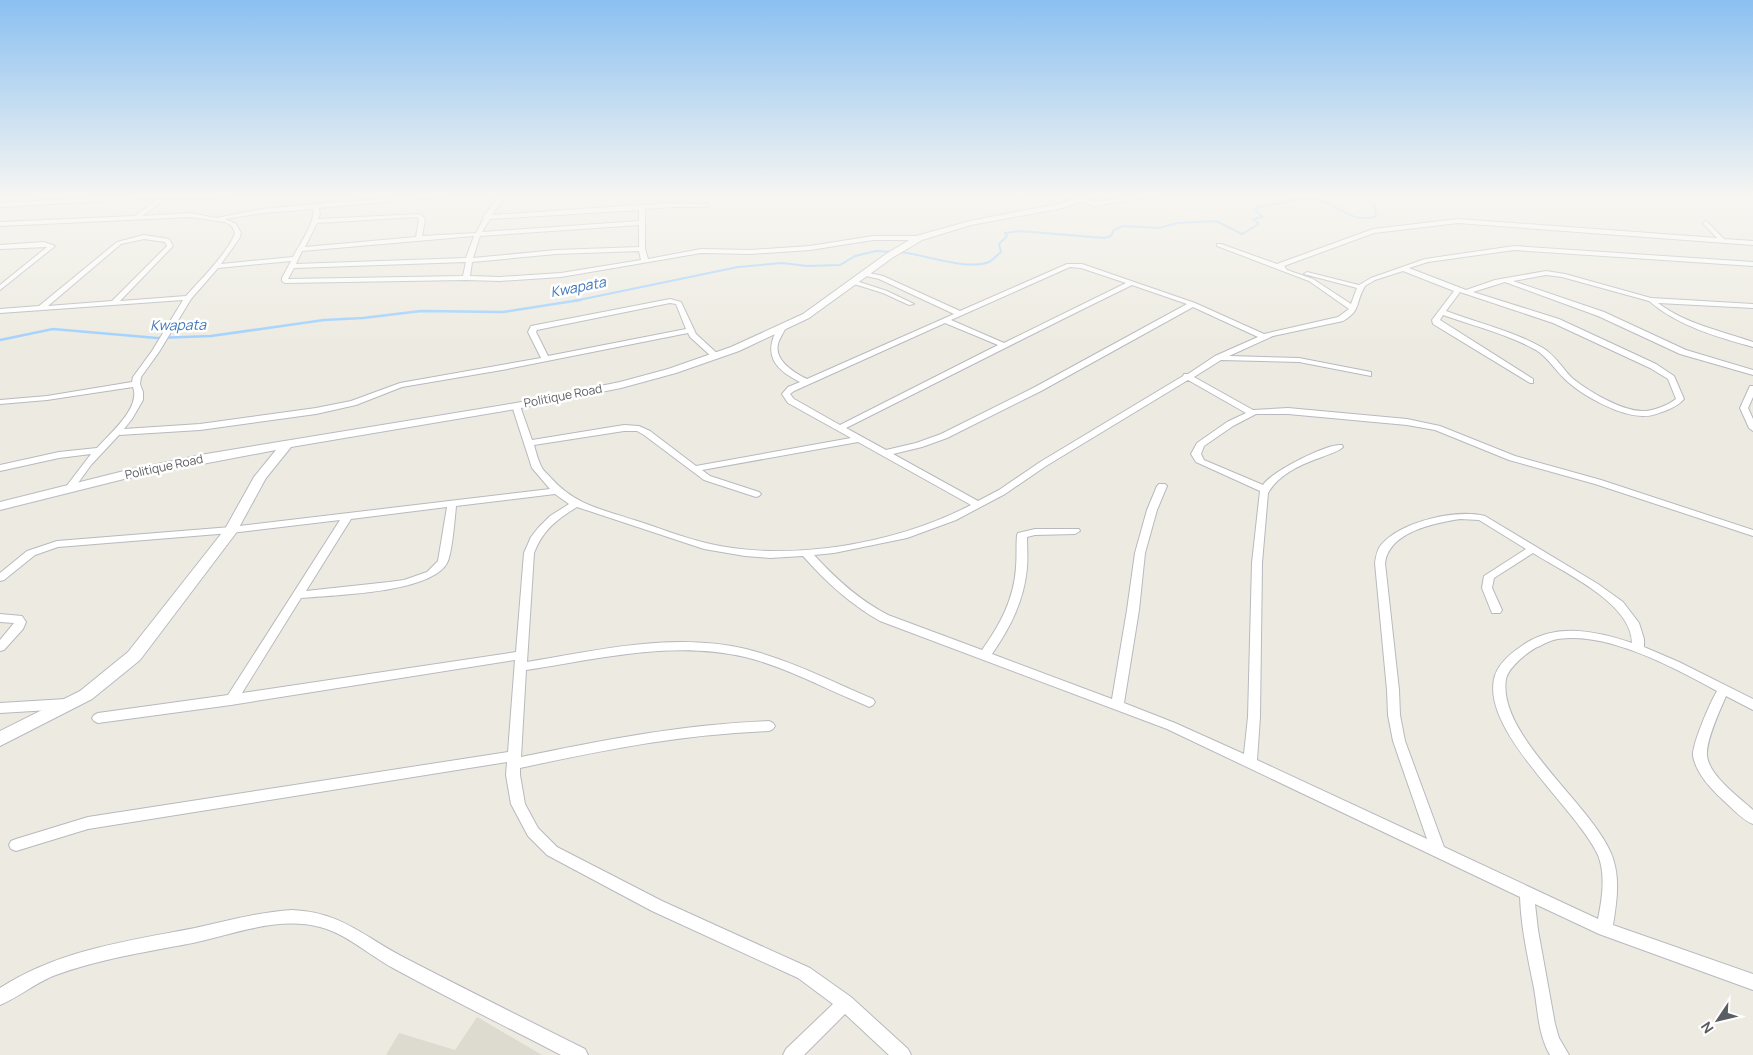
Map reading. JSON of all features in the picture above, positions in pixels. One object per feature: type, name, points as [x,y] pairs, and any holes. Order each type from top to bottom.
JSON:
[{"type":"street","points":[[0,247],[26,245]]},
{"type":"street","points":[[0,288],[52,246],[49,245]]},
{"type":"street","points":[[42,308],[116,245]]},
{"type":"street","points":[[113,304],[170,245]]},
{"type":"street","points":[[70,488],[128,419],[139,400],[136,384],[137,377],[188,298],[231,245]]},
{"type":"street","points":[[303,245],[285,278],[286,281],[500,279],[561,275],[700,251],[750,252],[822,245]]},
{"type":"street","points":[[301,249],[342,245]]},
{"type":"street","points":[[466,278],[468,260],[473,245]]},
{"type":"street","points":[[642,245],[645,261]]},
{"type":"street","name":"Politique Road","points":[[0,506],[70,488],[224,454],[516,406],[621,385],[716,356],[781,329],[806,316],[904,245]]},
{"type":"street","points":[[1220,245],[1254,259],[1359,288]]},
{"type":"street","points":[[1278,266],[1334,245]]},
{"type":"street","points":[[516,406],[533,461],[537,468],[557,491],[576,504],[704,546],[754,554],[806,553],[872,544],[907,535],[953,518],[1002,492],[1043,464],[1217,358],[1264,337],[1340,319],[1352,313],[1359,288],[1373,279],[1402,268],[1435,258],[1521,248],[1753,264]]},
{"type":"street","points":[[216,266],[294,262],[468,260],[556,252],[642,249]]},
{"type":"street","points":[[978,505],[786,396],[791,389],[1069,265],[1082,266],[1194,304],[1264,337]]},
{"type":"street","points":[[1278,266],[1285,272],[1311,280],[1353,309]]},
{"type":"street","points":[[1402,268],[1458,290],[1564,324],[1653,366],[1671,378],[1680,399],[1675,404],[1653,412],[1640,414],[1628,410],[1600,399],[1580,388],[1569,380],[1553,360],[1539,348],[1441,312]]},
{"type":"street","points":[[1466,292],[1490,283],[1551,273],[1651,300],[1753,306]]},
{"type":"street","points":[[864,274],[881,277],[960,314]]},
{"type":"street","points":[[1506,280],[1596,312],[1684,352],[1753,373]]},
{"type":"street","points":[[853,282],[885,292],[912,304]]},
{"type":"street","points":[[840,428],[1003,345],[1132,283]]},
{"type":"street","points":[[1458,290],[1441,312],[1436,322],[1530,381]]},
{"type":"street","points":[[0,311],[188,298]]},
{"type":"street","points":[[1651,300],[1667,313],[1684,321],[1751,342]]},
{"type":"street","points":[[546,359],[532,332],[534,328],[546,324],[673,301],[679,304],[690,330],[716,356]]},
{"type":"street","points":[[886,453],[944,436],[1038,389],[1194,304]]},
{"type":"street","points":[[945,320],[1003,345]]},
{"type":"street","points":[[781,329],[774,344],[774,350],[781,366],[807,382]]},
{"type":"street","points":[[117,432],[200,427],[316,411],[367,399],[400,385],[546,359],[690,330]]},
{"type":"street","points":[[1217,358],[1299,360],[1368,374]]},
{"type":"street","points":[[1187,376],[1252,413]]},
{"type":"street","points":[[0,402],[47,398],[136,384]]},
{"type":"street","points":[[1753,388],[1751,399],[1744,408],[1753,428]]},
{"type":"street","points":[[1264,489],[1201,462],[1196,454],[1197,449],[1205,440],[1252,413],[1277,410],[1326,413],[1429,426],[1512,458],[1598,482],[1753,533]]},
{"type":"street","points":[[529,443],[632,428],[647,433],[706,478],[756,494]]},
{"type":"street","points":[[693,469],[860,439]]},
{"type":"street","points":[[0,739],[72,703],[104,682],[134,656],[231,530],[260,477],[287,444]]},
{"type":"street","points":[[1250,763],[1254,717],[1257,563],[1264,489],[1274,479],[1305,460],[1339,447]]},
{"type":"street","points":[[0,468],[59,455],[100,450]]},
{"type":"street","points":[[1117,706],[1133,610],[1140,553],[1152,510],[1162,486]]},
{"type":"street","points":[[0,578],[31,553],[57,544],[231,530],[557,491]]},
{"type":"street","points":[[299,595],[389,586],[406,583],[430,574],[443,562],[452,503]]},
{"type":"street","points":[[576,504],[551,520],[532,540],[529,553],[513,760],[518,804],[532,832],[552,851],[657,906],[804,973],[845,1003],[902,1055]]},
{"type":"street","points":[[1438,850],[1399,741],[1394,715],[1394,690],[1380,563],[1382,552],[1388,543],[1398,536],[1417,528],[1454,516],[1468,515],[1490,522],[1594,586],[1624,609],[1636,632],[1638,648]]},
{"type":"street","points":[[231,700],[347,517]]},
{"type":"street","points":[[985,655],[1014,610],[1022,573],[1022,535],[1035,532],[1075,531]]},
{"type":"street","points":[[1496,610],[1487,588],[1489,576],[1532,549]]},
{"type":"street","points":[[806,553],[843,593],[869,610],[897,623],[1171,726],[1604,929],[1753,982]]},
{"type":"street","points":[[0,618],[11,617],[20,622],[19,626],[0,647]]},
{"type":"street","points":[[1604,929],[1610,904],[1610,882],[1603,851],[1576,812],[1522,744],[1510,722],[1499,689],[1501,678],[1507,666],[1536,642],[1552,635],[1563,633],[1602,638],[1638,648],[1753,705]]},
{"type":"street","points":[[98,718],[522,661],[674,646],[724,649],[762,658],[869,702]]},
{"type":"street","points":[[1724,690],[1717,701],[1700,756],[1704,767],[1714,781],[1753,818]]},
{"type":"street","points":[[0,708],[72,703]]},
{"type":"street","points":[[16,846],[88,823],[340,782],[513,760],[676,733],[738,726],[769,726]]},
{"type":"street","points":[[1527,893],[1528,926],[1548,1025],[1552,1042],[1560,1055]]},
{"type":"street","points":[[0,997],[26,981],[51,970],[113,951],[265,921],[294,917],[311,918],[334,925],[394,960],[578,1055]]},
{"type":"street","points":[[792,1055],[845,1003]]},
{"type":"shaded area","points":[[477,1017],[542,1055],[386,1055],[399,1033],[455,1050]]},
{"type":"waterway","name":"Kwapata","points":[[899,252],[969,265],[989,262],[1001,252],[999,245]]},
{"type":"waterway","name":"Kwapata","points":[[575,301],[738,267],[782,263],[807,266],[840,265],[855,256],[876,251],[893,252]]},
{"type":"waterway","name":"Kwapata","points":[[575,301],[580,300]]},
{"type":"waterway","name":"Kwapata","points":[[0,340],[53,329],[157,338],[211,336],[324,320],[363,318],[421,311],[503,312],[575,301]]}]
